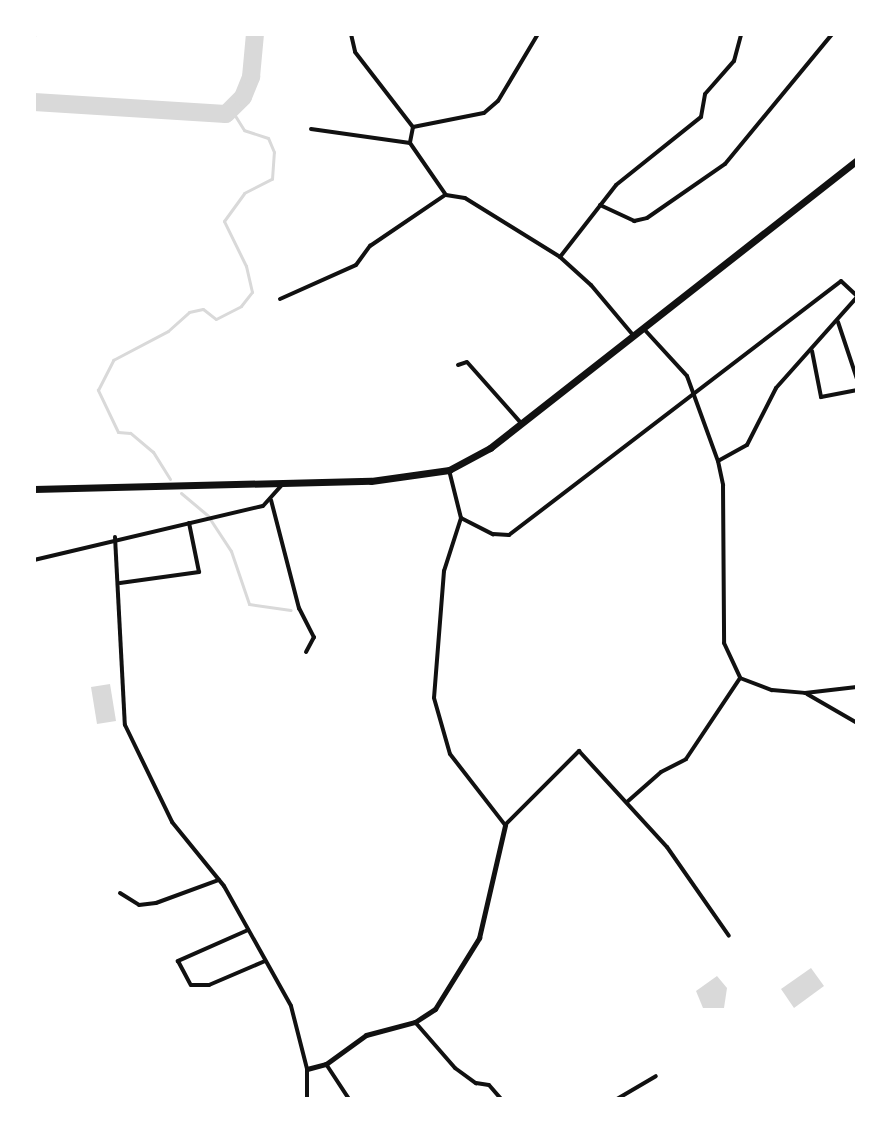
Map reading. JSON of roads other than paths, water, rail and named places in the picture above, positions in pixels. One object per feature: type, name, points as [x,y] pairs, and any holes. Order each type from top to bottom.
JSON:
[{"type":"main road","points":[[34,489],[419,478],[449,470],[521,423],[857,160]]},
{"type":"street","points":[[351,34],[355,52],[413,127],[410,143],[446,195]]},
{"type":"street","points":[[413,127],[484,113],[498,101],[538,34]]},
{"type":"street","points":[[560,257],[600,205],[635,167],[701,117],[705,94],[734,61],[741,34]]},
{"type":"street","points":[[600,205],[634,221],[647,218],[725,164],[832,34]]},
{"type":"street","points":[[311,129],[410,143]]},
{"type":"street","points":[[280,299],[356,265],[370,246],[446,195],[465,198],[560,257],[591,285],[633,335]]},
{"type":"street","points":[[461,518],[493,534],[509,535],[841,281],[857,296],[838,322],[776,388],[747,445],[718,461]]},
{"type":"street","points":[[838,322],[857,379]]},
{"type":"street","points":[[643,328],[696,393],[718,461],[723,485],[724,643],[740,678],[772,690],[805,693],[857,687]]},
{"type":"street","points":[[812,351],[821,397],[857,390]]},
{"type":"street","points":[[458,365],[467,362],[521,423]]},
{"type":"street","points":[[449,470],[461,518],[446,560],[438,614],[436,716],[450,754],[505,825]]},
{"type":"street","points":[[34,560],[115,537],[237,514],[271,500],[283,484]]},
{"type":"street","points":[[271,500],[299,608],[314,637],[306,652]]},
{"type":"street","points":[[120,583],[199,572],[189,523]]},
{"type":"street","points":[[115,537],[120,583],[125,725],[172,822],[219,880],[291,1006],[307,1069],[307,1099]]},
{"type":"street","points":[[627,802],[661,772],[686,759],[740,678]]},
{"type":"street","points":[[805,693],[857,723]]},
{"type":"street","points":[[307,1069],[326,1064],[366,1035],[415,1022],[435,1009],[479,938],[505,825],[579,751],[667,847],[729,936]]},
{"type":"street","points":[[120,893],[139,905],[156,903],[219,880]]},
{"type":"street","points":[[248,930],[178,961],[191,985],[209,985],[265,961]]},
{"type":"street","points":[[415,1022],[455,1068],[476,1083],[489,1085],[501,1099]]},
{"type":"street","points":[[326,1064],[349,1099]]},
{"type":"street","points":[[617,1099],[656,1076]]},
{"type":"waterway","points":[[34,102],[226,114],[243,97],[251,77],[255,34]]},
{"type":"waterway","points":[[170,479],[153,452],[130,433],[118,432],[98,390],[113,360],[168,331],[189,312],[203,309],[216,319],[241,306],[252,292],[246,266],[224,221],[244,193],[272,179],[274,152],[268,138],[244,130],[231,109]]},
{"type":"waterway","points":[[181,493],[208,516],[231,551],[249,604],[291,610]]}]
